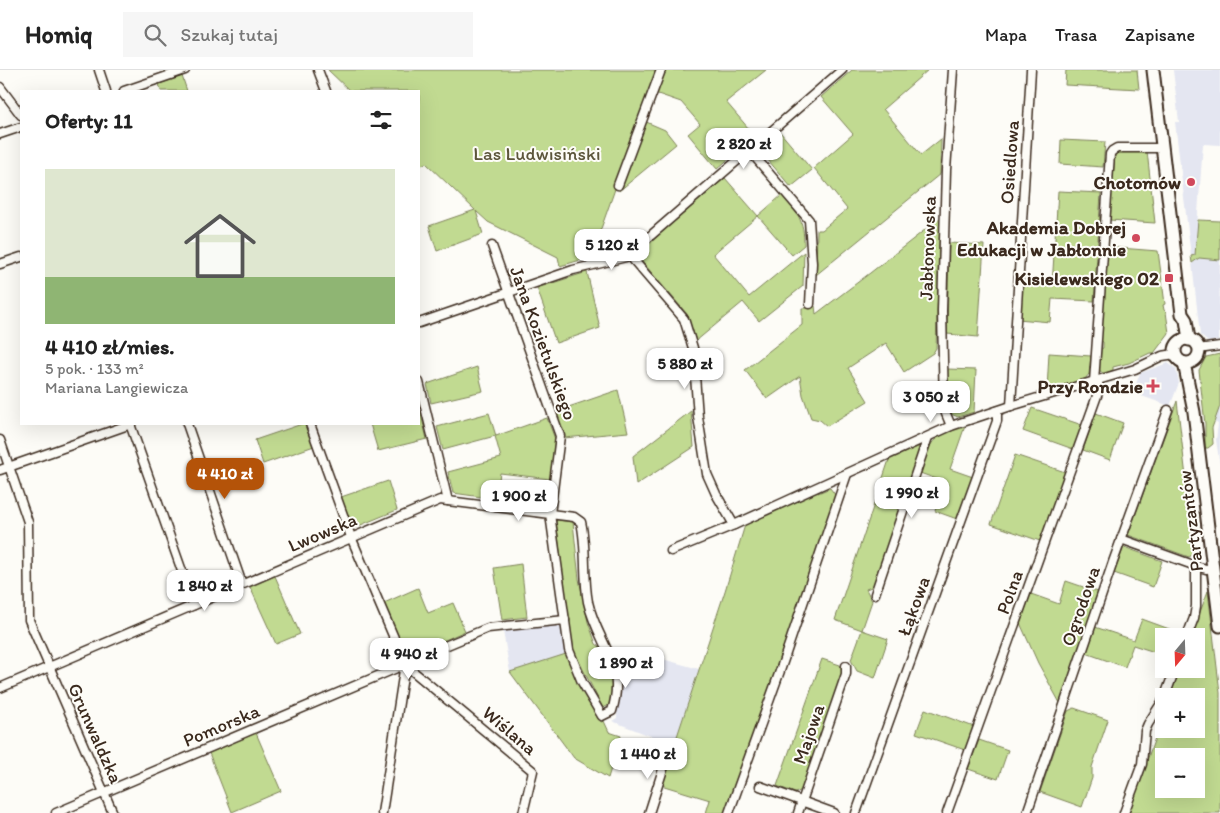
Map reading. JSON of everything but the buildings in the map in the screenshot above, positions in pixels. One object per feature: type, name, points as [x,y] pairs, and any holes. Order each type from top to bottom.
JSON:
[{"type":"street","points":[[99,70],[106,90]]},
{"type":"street","points":[[127,90],[185,70]]},
{"type":"street","points":[[318,70],[326,90]]},
{"type":"street","points":[[618,185],[661,70]]},
{"type":"street","points":[[420,323],[589,265],[630,256],[634,250],[842,70]]},
{"type":"street","name":"Jabłonowska","points":[[952,426],[944,409],[942,311],[946,170],[953,70]]},
{"type":"street","name":"Osiedlowa","points":[[1011,406],[1031,70]]},
{"type":"street","points":[[1153,70],[1182,314],[1180,321],[1185,340]]},
{"type":"street","points":[[0,87],[20,114]]},
{"type":"street","points":[[0,134],[20,127]]},
{"type":"street","name":"Polna","points":[[948,813],[1098,394],[1096,382],[1110,154],[1117,148],[1162,148]]},
{"type":"street","points":[[749,150],[809,220],[812,263],[810,304]]},
{"type":"street","name":"Jana Kozietulskiego","points":[[492,246],[560,436],[550,514],[569,650],[582,682],[602,716],[613,709],[615,670],[588,602],[582,523]]},
{"type":"street","points":[[630,256],[684,319],[693,348],[698,416],[708,474],[716,494],[734,525]]},
{"type":"street","points":[[0,264],[20,257]]},
{"type":"street","points":[[1185,340],[1195,342],[1198,349],[1198,355],[1188,362],[1178,359],[1175,354],[1176,347],[1185,340]]},
{"type":"street","points":[[1198,349],[1220,346]]},
{"type":"street","points":[[671,551],[734,525],[952,426],[1011,406],[1096,382],[1135,369],[1162,356],[1175,354]]},
{"type":"street","name":"Partyzantów","points":[[1188,362],[1220,626]]},
{"type":"street","points":[[420,386],[448,501]]},
{"type":"street","name":"Ogrodowa","points":[[1027,813],[1121,539],[1168,410]]},
{"type":"street","name":"Łąkowa","points":[[856,813],[997,421],[997,411]]},
{"type":"street","points":[[0,470],[127,425]]},
{"type":"street","points":[[130,425],[194,605]]},
{"type":"street","points":[[187,425],[242,584]]},
{"type":"street","points":[[310,425],[351,537],[405,665],[382,813]]},
{"type":"street","points":[[874,594],[928,437]]},
{"type":"street","name":"Grunwaldzka","points":[[0,440],[28,522],[29,620],[113,813]]},
{"type":"street","points":[[729,813],[847,474]]},
{"type":"street","name":"Lwowska","points":[[0,688],[440,500],[574,517],[582,523]]},
{"type":"street","points":[[1121,539],[1196,566],[1206,569],[1213,568]]},
{"type":"street","points":[[1190,628],[1196,606],[1196,566]]},
{"type":"street","name":"Pomorska","points":[[56,813],[488,628],[565,620]]},
{"type":"street","name":"Wiślana","points":[[405,665],[533,771],[523,813]]},
{"type":"street","name":"Majowa","points":[[798,813],[846,674],[846,666]]},
{"type":"street","points":[[1124,813],[1142,764],[1145,731],[1155,713]]},
{"type":"street","points":[[649,813],[666,760],[664,748]]},
{"type":"street","points":[[760,786],[834,813]]},
{"type":"shaded area","name":"Chotomów","points":[[1173,70],[1220,70],[1220,145],[1203,144],[1195,255],[1191,256],[1175,122],[1179,122]]},
{"type":"shaded area","points":[[1199,258],[1220,260],[1219,340],[1208,342],[1200,335],[1192,263]]},
{"type":"shaded area","points":[[1168,363],[1176,369],[1179,383],[1170,406],[1133,393],[1140,373]]},
{"type":"shaded area","points":[[1220,406],[1220,465],[1216,440],[1218,424],[1214,422]]},
{"type":"shaded area","points":[[560,624],[566,654],[510,672],[503,631]]},
{"type":"shaded area","points":[[644,654],[699,669],[674,745],[612,721],[617,718],[619,666],[640,671]]},
{"type":"green space","name":"Las Ludwisiński","points":[[328,70],[657,70],[591,257],[560,266],[558,257],[488,222],[476,211],[483,234],[437,251],[429,226],[475,210],[426,163],[420,166],[420,90],[349,90]]},
{"type":"green space","points":[[663,70],[766,70],[726,102],[755,136],[717,169],[688,134],[700,124],[681,102],[655,93]]},
{"type":"green space","points":[[852,70],[928,70],[883,109],[921,155],[941,139],[940,174],[816,275],[817,230],[822,230],[847,209],[814,168],[853,134],[821,97]]},
{"type":"green space","points":[[1066,70],[1137,70],[1139,89],[1065,85]]},
{"type":"green space","points":[[182,76],[187,90],[161,90],[159,84]]},
{"type":"green space","points":[[644,121],[665,130],[676,144],[619,191]]},
{"type":"green space","points":[[780,132],[812,170],[791,187],[762,153],[763,146]]},
{"type":"green space","points":[[1061,140],[1105,142],[1103,167],[1060,164]]},
{"type":"green space","points":[[1119,151],[1147,151],[1155,223],[1109,220],[1115,155]]},
{"type":"green space","points":[[725,178],[758,216],[713,254],[749,297],[804,252],[803,286],[759,321],[743,302],[696,341],[687,314],[639,258],[640,251]]},
{"type":"green space","points":[[1058,191],[1101,193],[1094,301],[1052,299],[1050,322],[1018,319],[1021,284],[1052,286]]},
{"type":"green space","points":[[782,195],[799,217],[803,229],[804,245],[792,255],[758,216]]},
{"type":"green space","points":[[940,218],[936,348],[933,353],[904,372],[886,343],[848,368],[868,401],[827,426],[820,420],[811,418],[803,395],[800,376],[767,399],[745,370],[802,325],[802,308],[815,306],[816,314]]},
{"type":"green space","points":[[1198,220],[1220,221],[1220,260],[1199,258],[1192,263],[1191,256],[1195,255]]},
{"type":"green space","points":[[949,243],[984,245],[978,337],[947,334]]},
{"type":"green space","points":[[1107,247],[1158,251],[1165,304],[1163,305],[1169,333],[1154,353],[1113,367],[1113,370],[1104,374],[1099,370],[1101,349],[1103,348],[1103,342],[1101,341]]},
{"type":"green space","points":[[587,272],[600,328],[556,343],[537,288]]},
{"type":"green space","points":[[1049,353],[1091,356],[1089,374],[1085,379],[1047,390]]},
{"type":"green space","points":[[1220,354],[1220,406],[1212,428],[1213,444],[1205,448],[1205,424],[1199,370],[1206,357]]},
{"type":"green space","points":[[477,367],[483,391],[431,403],[427,384]]},
{"type":"green space","points":[[947,369],[976,370],[974,412],[958,417],[951,414],[949,410]]},
{"type":"green space","points":[[618,390],[628,432],[564,438],[554,412]]},
{"type":"green space","points":[[1177,401],[1195,553],[1189,557],[1128,535]]},
{"type":"green space","points":[[1032,408],[1082,425],[1073,449],[1023,431]]},
{"type":"green space","points":[[420,410],[427,439],[378,451],[370,425],[420,425]]},
{"type":"green space","points":[[691,411],[694,447],[636,485],[633,456]]},
{"type":"green space","points":[[489,413],[496,436],[547,418],[555,439],[550,479],[500,473],[496,499],[453,493],[448,472],[501,458],[495,436],[443,450],[437,427]]},
{"type":"green space","points":[[1096,413],[1123,423],[1110,460],[1083,450]]},
{"type":"green space","points":[[299,425],[306,425],[314,446],[263,464],[255,440]]},
{"type":"green space","points":[[965,426],[950,469],[973,477],[957,519],[935,511],[945,482],[920,473],[927,453],[934,441],[945,433]]},
{"type":"green space","points":[[920,446],[922,447],[874,586],[866,589],[872,601],[862,630],[835,620],[889,460]]},
{"type":"green space","points":[[1015,455],[1065,472],[1040,541],[991,524]]},
{"type":"green space","points":[[388,481],[397,510],[351,529],[341,497]]},
{"type":"green space","points":[[830,488],[836,496],[780,665],[726,813],[706,813],[710,800],[661,785],[745,525],[819,490],[818,493]]},
{"type":"green space","points":[[556,520],[573,522],[579,579],[588,622],[596,644],[604,650],[612,667],[611,704],[603,708],[574,652]]},
{"type":"green space","points":[[1124,547],[1162,561],[1153,587],[1114,573]]},
{"type":"green space","points":[[521,564],[527,617],[502,620],[494,568]]},
{"type":"green space","points":[[275,576],[300,634],[276,644],[250,587]]},
{"type":"green space","points":[[1066,581],[1098,592],[1060,703],[1038,663],[1020,623],[1031,594],[1059,604]]},
{"type":"green space","points":[[418,588],[428,613],[453,603],[465,631],[414,654],[404,650],[384,603]]},
{"type":"green space","points":[[1208,591],[1220,693],[1220,813],[1128,813],[1155,738],[1205,738],[1205,688],[1173,688],[1177,678],[1205,678],[1205,628],[1194,628]]},
{"type":"green space","points":[[1142,619],[1167,628],[1155,628],[1155,652],[1133,645],[1125,667],[1086,653],[1095,627],[1134,640]]},
{"type":"green space","points":[[862,630],[888,639],[875,678],[857,671],[851,660]]},
{"type":"green space","points":[[566,654],[601,722],[604,721],[609,732],[621,736],[608,778],[574,758],[510,672]]},
{"type":"green space","points":[[822,659],[840,665],[843,673],[802,790],[795,793],[777,786]]},
{"type":"green space","points":[[1074,708],[1108,720],[1092,767],[1092,778],[1082,807],[1040,792],[1068,711]]},
{"type":"green space","points":[[925,709],[974,727],[965,750],[916,733]]},
{"type":"green space","points":[[256,733],[281,791],[232,812],[209,753]]},
{"type":"green space","points":[[979,740],[1008,750],[998,779],[968,769]]},
{"type":"place","name":"Chotomów","points":[[1191,182]]},
{"type":"place","name":"Akademia Dobrej Edukacji w Jabłonnie","points":[[1136,238]]},
{"type":"place","name":"Kisielewskiego 02","points":[[1169,278]]},
{"type":"place","name":"Przy Rondzie","points":[[1153,386]]}]
